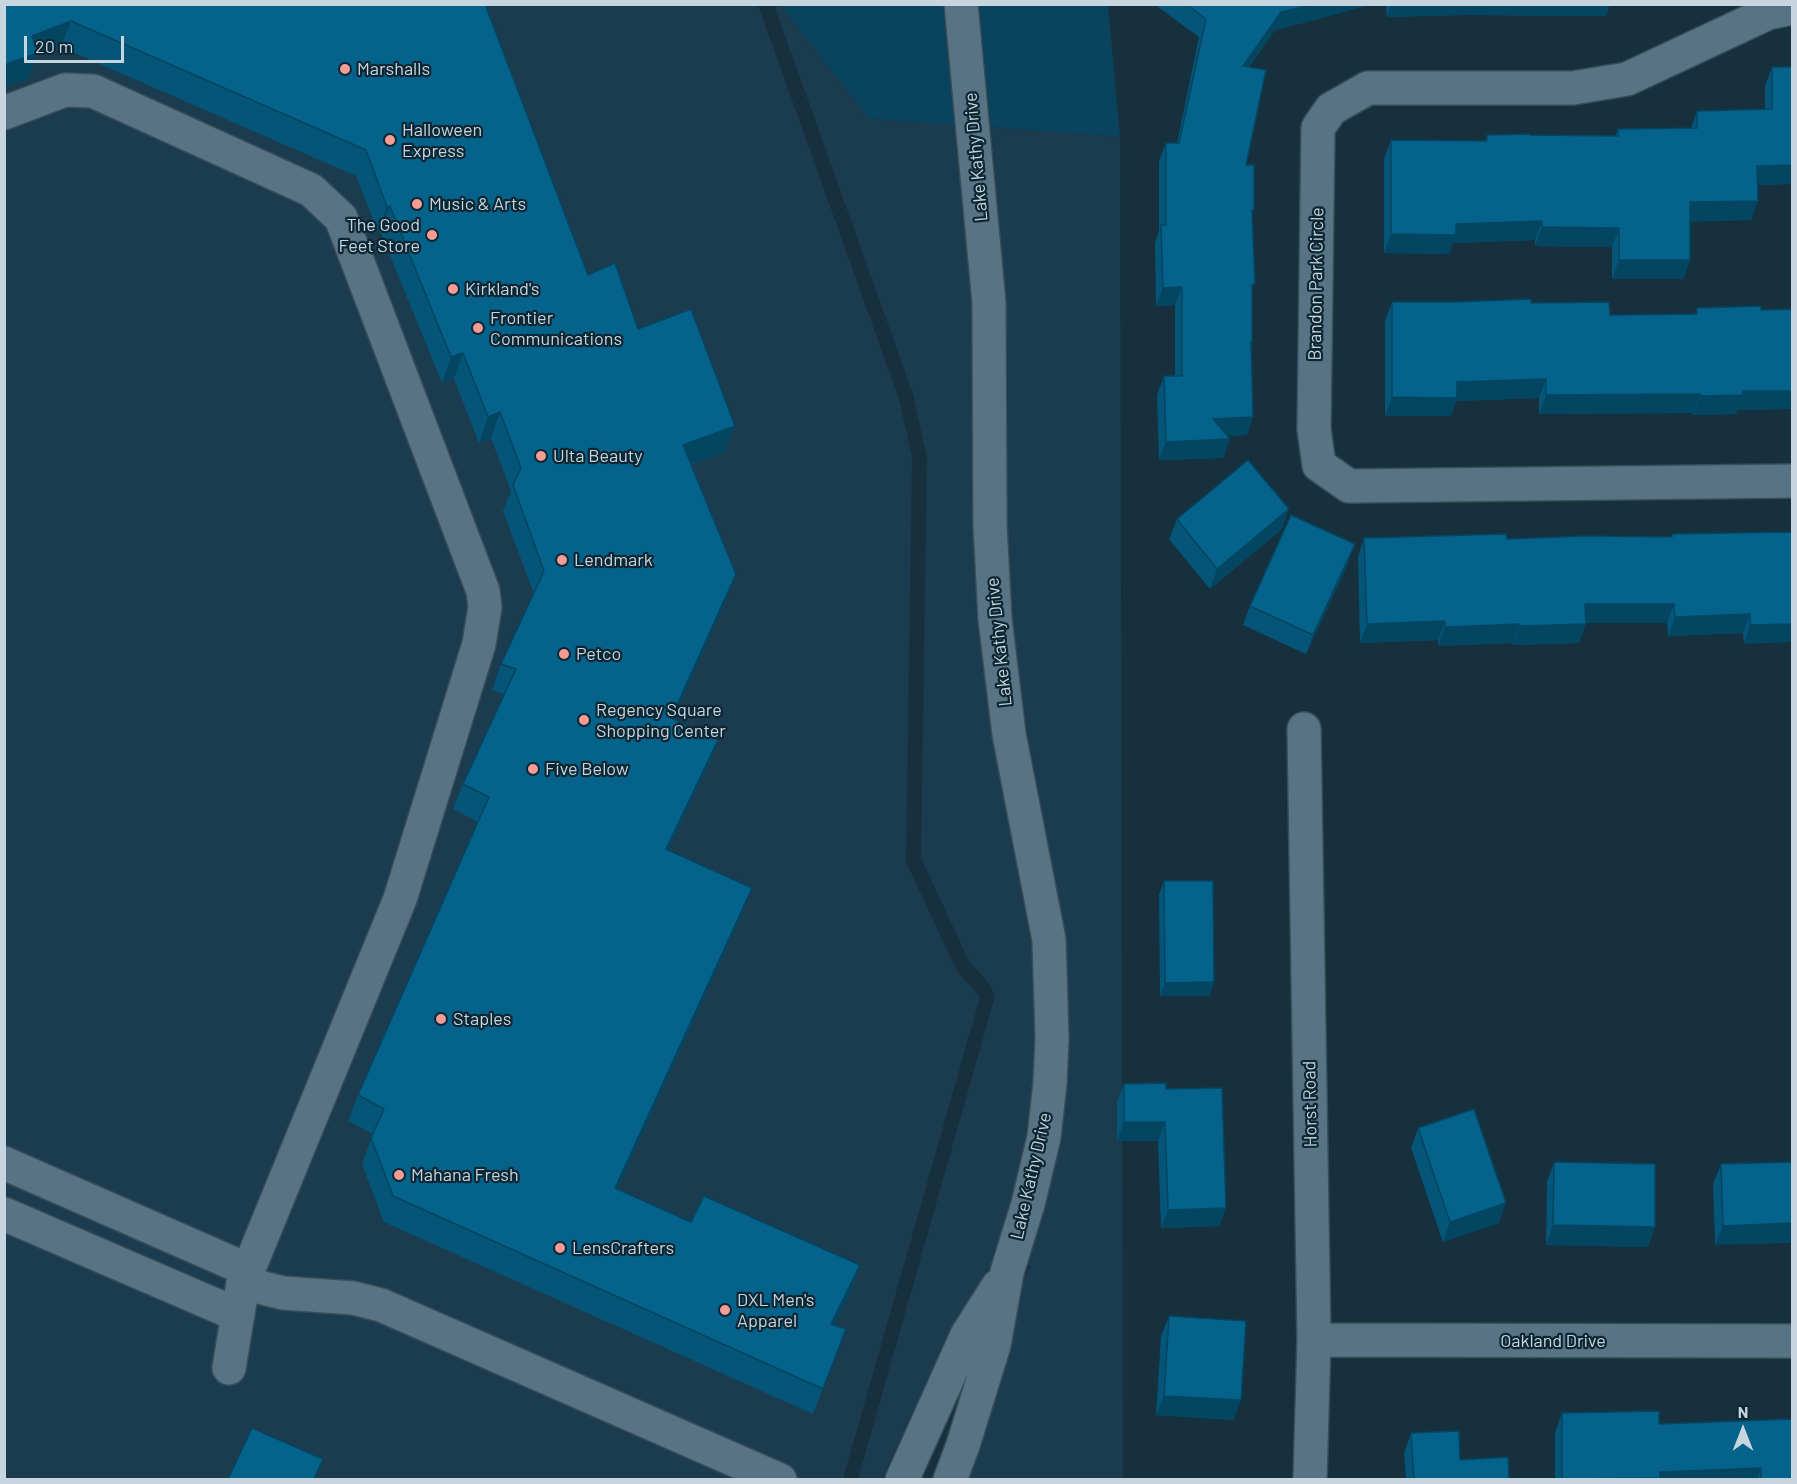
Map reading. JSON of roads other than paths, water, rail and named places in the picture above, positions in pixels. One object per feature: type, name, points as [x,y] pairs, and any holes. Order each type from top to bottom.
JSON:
[{"type":"street","name":"Lake Kathy Drive","points":[[950,1479],[994,1345],[1007,1272],[1028,1204],[1044,1137],[1051,1072],[1052,988],[1048,940],[1010,734],[995,619],[990,525],[989,303],[961,4]]},
{"type":"street","name":"Brandon Park Circle","points":[[1792,8],[1768,13],[1627,79],[1573,88],[1368,87],[1331,109],[1318,128],[1314,429],[1319,465],[1349,486],[1792,481]]},
{"type":"street","points":[[4,113],[65,90],[93,91],[311,190],[341,218],[483,591],[485,607],[479,644],[400,899],[243,1289],[229,1368]]},
{"type":"street","name":"Horst Road","points":[[1304,729],[1314,1340],[1310,1479]]},
{"type":"street","points":[[4,1163],[243,1289]]},
{"type":"street","points":[[4,1214],[243,1289],[353,1298],[381,1305],[780,1479]]},
{"type":"street","name":"Lake Kathy Drive","points":[[902,1479],[967,1335],[1007,1272]]},
{"type":"street","name":"Oakland Drive","points":[[1314,1340],[1792,1341]]},
{"type":"place","name":"Marshalls","points":[[345,69]]},
{"type":"place","name":"Halloween Express","points":[[390,140]]},
{"type":"place","name":"Music & Arts","points":[[417,204]]},
{"type":"place","name":"The Good Feet Store","points":[[432,235]]},
{"type":"place","name":"Kirkland's","points":[[453,289]]},
{"type":"place","name":"Frontier Communications","points":[[478,328]]},
{"type":"place","name":"Ulta Beauty","points":[[541,456]]},
{"type":"place","name":"Lendmark","points":[[562,560]]},
{"type":"place","name":"Petco","points":[[564,654]]},
{"type":"place","name":"Regency Square Shopping Center","points":[[584,720]]},
{"type":"place","name":"Five Below","points":[[533,769]]},
{"type":"place","name":"Staples","points":[[441,1019]]},
{"type":"place","name":"Mahana Fresh","points":[[399,1175]]},
{"type":"place","name":"LensCrafters","points":[[560,1248]]},
{"type":"place","name":"DXL Men's Apparel","points":[[725,1310]]}]
